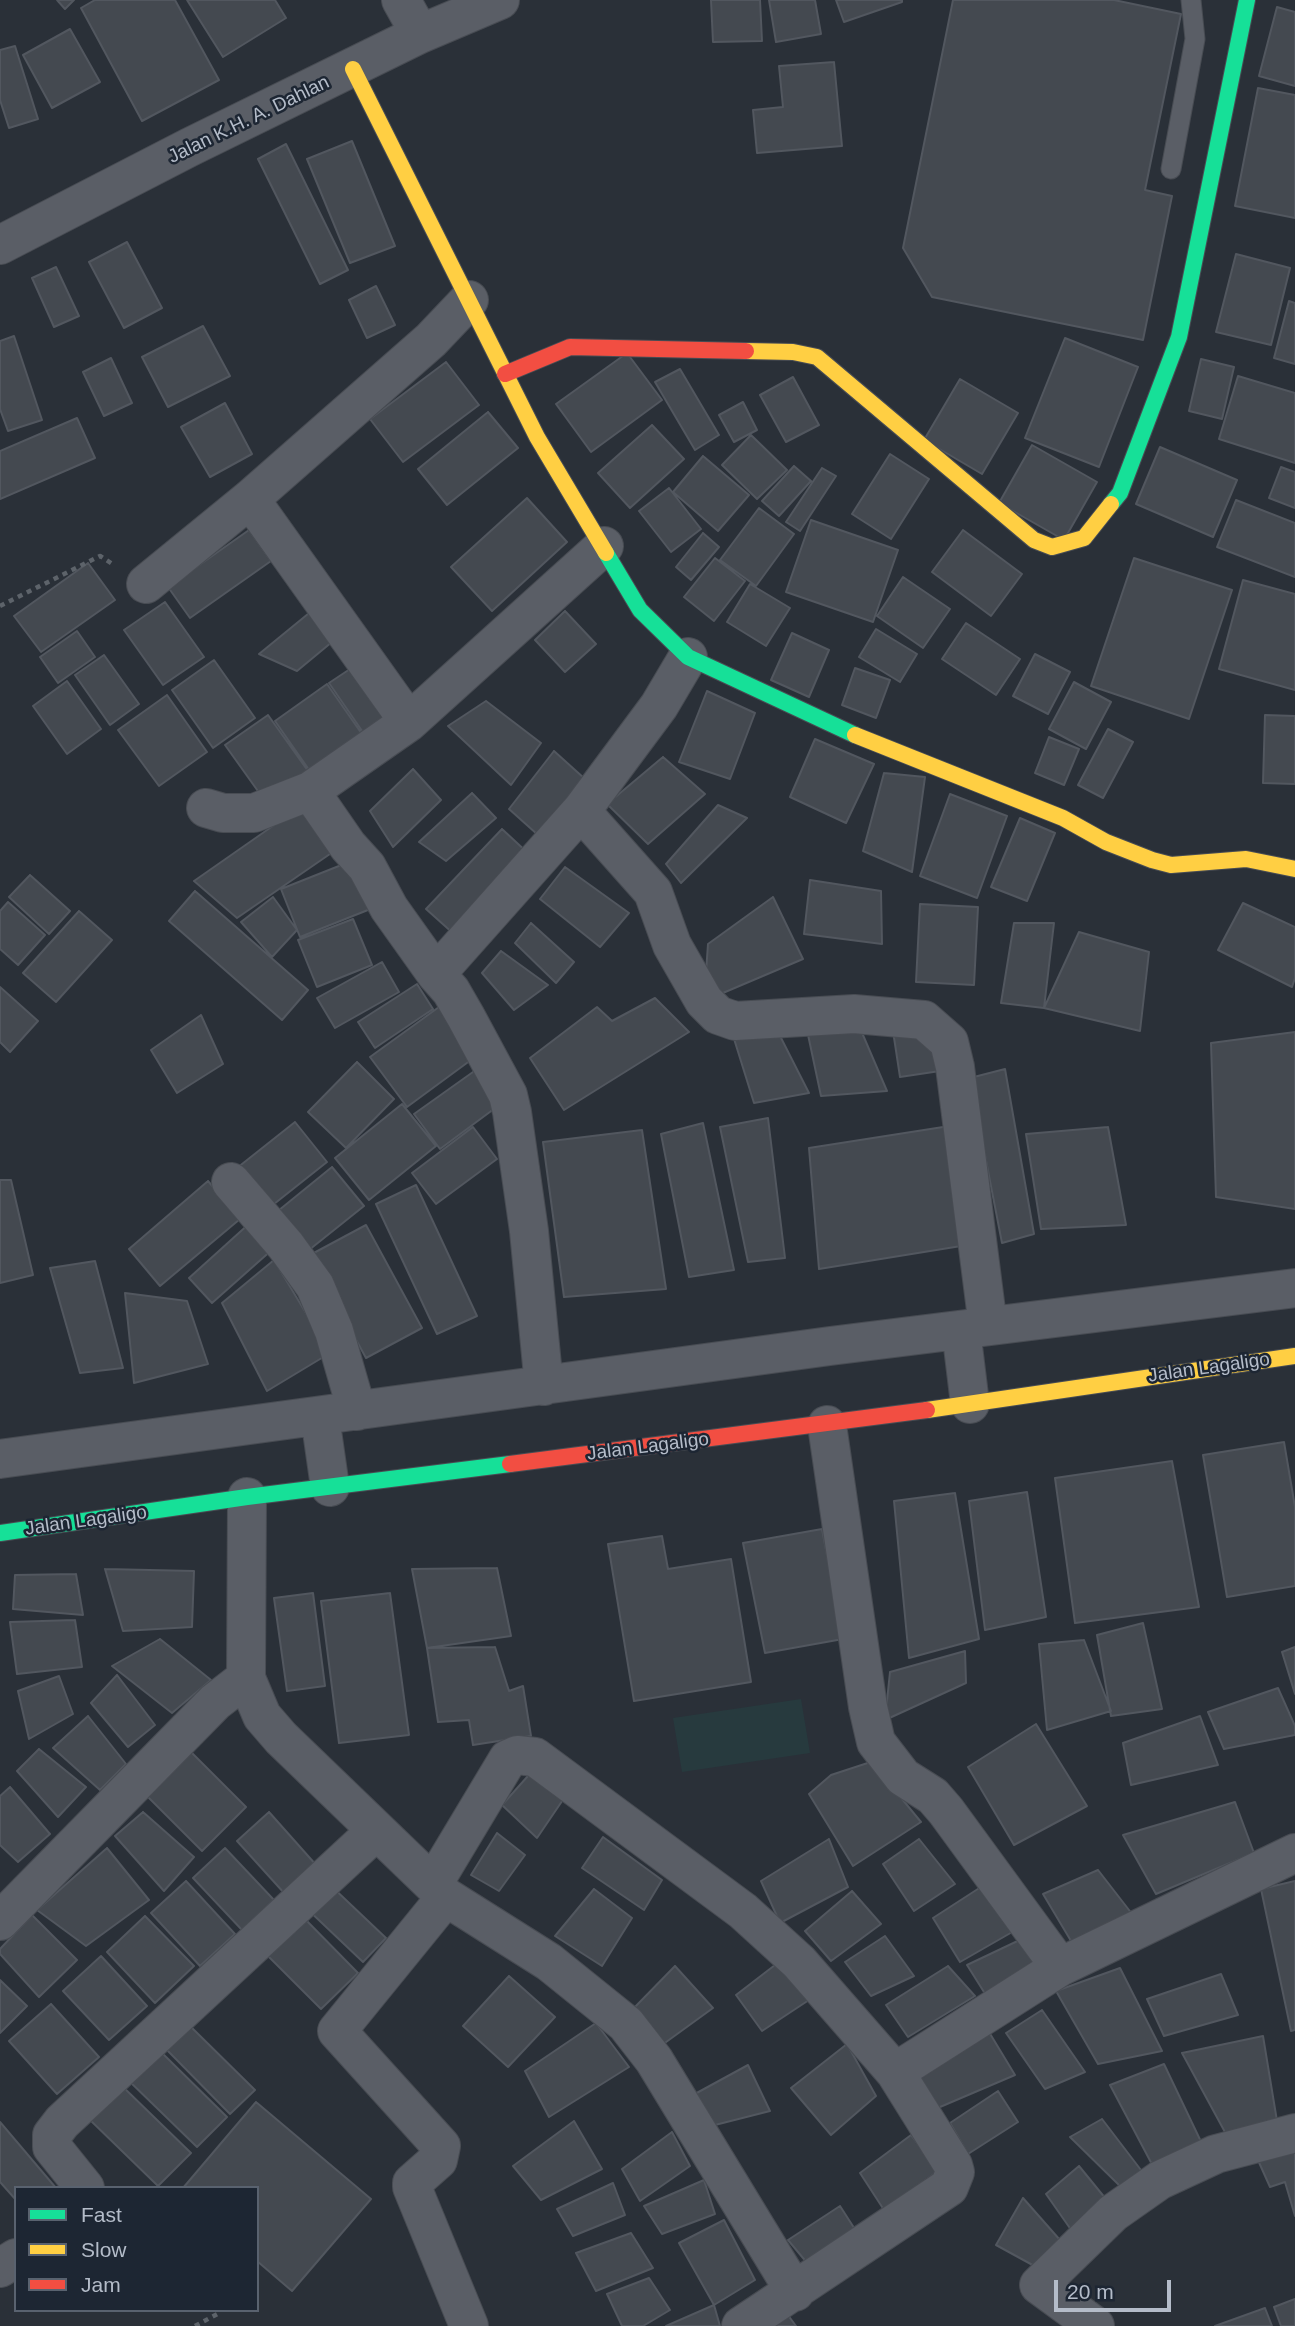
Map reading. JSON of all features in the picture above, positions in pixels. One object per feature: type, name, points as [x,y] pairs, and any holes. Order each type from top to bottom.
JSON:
[{"type":"street","points":[[401,0],[421,34]]},
{"type":"street","name":"Jalan K.H. A. Dahlan","points":[[0,245],[421,34],[500,0]]},
{"type":"street","points":[[506,374],[570,347],[793,352],[817,357],[1034,540],[1052,547],[1068,545],[1084,538],[1120,493],[1179,337],[1247,0]]},
{"type":"street","points":[[353,69],[537,437],[640,610],[688,657],[882,748],[1063,818],[1106,842],[1152,860],[1171,865],[1246,859],[1295,869]]},
{"type":"street","points":[[146,584],[250,499],[431,341],[469,300]]},
{"type":"street","points":[[250,499],[409,722]]},
{"type":"street","points":[[206,808],[223,813],[254,813],[310,791],[409,722],[604,546]]},
{"type":"street","points":[[436,974],[581,811],[659,706],[688,657]]},
{"type":"street","points":[[310,791],[348,846],[367,867],[389,908],[451,991],[508,1095],[530,1231],[544,1386]]},
{"type":"street","points":[[581,811],[653,892],[672,945],[704,1001],[718,1015],[735,1021],[853,1014],[924,1020],[949,1042],[955,1067],[974,1328],[970,1404]]},
{"type":"street","points":[[231,1182],[286,1246],[315,1286],[334,1331],[357,1411]]},
{"type":"street","points":[[0,1459],[974,1328],[1295,1288]]},
{"type":"street","name":"Jalan Lagaligo","points":[[0,1533],[247,1497],[827,1425],[1295,1356]]},
{"type":"street","points":[[320,1417],[330,1487]]},
{"type":"street","points":[[827,1425],[868,1707],[876,1742],[903,1777],[933,1796],[946,1811],[1060,1967]]},
{"type":"street","points":[[247,1497],[246,1678],[261,1716],[439,1891],[550,1962],[626,2024],[654,2060],[795,2291]]},
{"type":"street","points":[[0,1921],[215,1702],[246,1678]]},
{"type":"street","points":[[469,2326],[412,2187],[438,2160],[441,2146],[337,2031],[439,1891],[508,1759],[517,1755],[535,1757],[743,1911],[799,1962],[895,2072],[953,2165],[954,2178],[949,2187],[741,2326]]},
{"type":"street","points":[[83,2186],[52,2147],[52,2135],[62,2122],[376,1831]]},
{"type":"street","points":[[895,2072],[1060,1967],[1295,1853]]},
{"type":"street","points":[[1095,2326],[1039,2285],[1114,2213],[1160,2180],[1216,2154],[1295,2133]]},
{"type":"lane","points":[[1171,169],[1195,40],[1191,0]]},
{"type":"path","points":[[0,606],[100,556],[146,584]]},
{"type":"path","points":[[195,2326],[221,2312]]},
{"type":"green space","points":[[801,1699],[810,1753],[682,1772],[673,1718]]},
{"type":"building","points":[[57,0],[74,0],[65,9]]},
{"type":"building","points":[[95,0],[175,0],[219,80],[142,121],[81,8]]},
{"type":"building","points":[[187,0],[275,0],[286,18],[223,57]]},
{"type":"building","points":[[711,0],[760,0],[762,41],[713,42]]},
{"type":"building","points":[[769,0],[815,0],[821,34],[776,42]]},
{"type":"building","points":[[836,0],[902,0],[902,2],[844,22]]},
{"type":"building","points":[[953,0],[1114,0],[1181,14],[1145,190],[1172,196],[1143,340],[932,297],[903,248]]},
{"type":"building","points":[[1277,7],[1295,12],[1295,86],[1259,76]]},
{"type":"building","points":[[70,29],[100,82],[52,108],[23,55]]},
{"type":"building","points":[[15,46],[38,119],[9,128],[0,100],[0,50]]},
{"type":"building","points":[[834,62],[842,146],[757,153],[753,110],[783,107],[779,66]]},
{"type":"building","points":[[1258,88],[1295,95],[1295,218],[1235,206]]},
{"type":"building","points":[[352,141],[395,246],[350,263],[307,159]]},
{"type":"building","points":[[286,144],[348,270],[320,284],[258,159]]},
{"type":"building","points":[[127,242],[162,308],[124,328],[89,262]]},
{"type":"building","points":[[1236,254],[1290,268],[1271,345],[1216,332]]},
{"type":"building","points":[[56,267],[79,316],[54,327],[32,278]]},
{"type":"building","points":[[376,286],[395,325],[367,338],[349,300]]},
{"type":"building","points":[[1289,301],[1295,303],[1295,364],[1274,358]]},
{"type":"building","points":[[203,326],[230,376],[168,407],[142,357]]},
{"type":"building","points":[[14,336],[42,420],[8,431],[0,409],[0,341]]},
{"type":"building","points":[[1065,338],[1138,367],[1099,467],[1025,438]]},
{"type":"building","points":[[627,353],[662,400],[591,452],[556,404]]},
{"type":"building","points":[[111,358],[132,403],[104,416],[83,372]]},
{"type":"building","points":[[1201,359],[1234,367],[1222,419],[1189,411]]},
{"type":"building","points":[[446,362],[479,405],[403,462],[370,419]]},
{"type":"building","points":[[680,369],[719,435],[695,450],[655,382]]},
{"type":"building","points":[[1238,376],[1295,393],[1295,463],[1219,439]]},
{"type":"building","points":[[793,377],[819,425],[786,442],[760,395]]},
{"type":"building","points":[[960,379],[1018,413],[982,474],[924,440]]},
{"type":"building","points":[[743,402],[757,430],[734,442],[719,415]]},
{"type":"building","points":[[225,403],[252,454],[210,477],[181,427]]},
{"type":"building","points":[[488,412],[518,448],[447,505],[418,469]]},
{"type":"building","points":[[77,418],[95,458],[0,499],[0,451]]},
{"type":"building","points":[[652,425],[684,459],[630,508],[598,473]]},
{"type":"building","points":[[751,435],[787,470],[757,499],[722,465]]},
{"type":"building","points":[[1032,445],[1097,482],[1064,540],[999,503]]},
{"type":"building","points":[[1160,447],[1237,480],[1213,537],[1136,504]]},
{"type":"building","points":[[890,454],[929,479],[891,539],[852,514]]},
{"type":"building","points":[[703,456],[749,495],[718,531],[673,492]]},
{"type":"building","points":[[794,466],[811,481],[779,516],[762,501]]},
{"type":"building","points":[[1281,467],[1295,472],[1295,508],[1269,498]]},
{"type":"building","points":[[822,468],[836,476],[800,531],[786,522]]},
{"type":"building","points":[[669,488],[701,529],[671,552],[639,511]]},
{"type":"building","points":[[527,498],[567,542],[492,611],[451,567]]},
{"type":"building","points":[[1236,500],[1295,523],[1295,577],[1217,547]]},
{"type":"building","points":[[759,508],[794,534],[756,586],[720,560]]},
{"type":"building","points":[[811,520],[898,550],[873,622],[786,592]]},
{"type":"building","points":[[249,530],[271,561],[190,618],[168,587]]},
{"type":"building","points":[[963,530],[1022,574],[991,616],[932,572]]},
{"type":"building","points":[[703,533],[719,547],[691,580],[676,567]]},
{"type":"building","points":[[715,558],[745,581],[714,621],[684,597]]},
{"type":"building","points":[[1134,558],[1232,590],[1189,719],[1091,686]]},
{"type":"building","points":[[88,563],[115,600],[41,652],[14,616]]},
{"type":"building","points":[[903,577],[950,609],[923,648],[877,616]]},
{"type":"building","points":[[1243,580],[1295,594],[1295,690],[1219,669]]},
{"type":"building","points":[[750,584],[790,608],[766,646],[727,622]]},
{"type":"building","points":[[165,602],[204,657],[163,685],[124,630]]},
{"type":"building","points":[[314,609],[338,637],[297,671],[259,654]]},
{"type":"building","points":[[565,611],[596,644],[565,672],[535,640]]},
{"type":"building","points":[[966,623],[1020,659],[996,695],[942,659]]},
{"type":"building","points":[[876,629],[917,654],[900,682],[859,657]]},
{"type":"building","points":[[77,631],[95,657],[58,683],[40,657]]},
{"type":"building","points":[[792,633],[829,650],[809,697],[771,680]]},
{"type":"building","points":[[1035,654],[1070,672],[1048,714],[1013,696]]},
{"type":"building","points":[[104,655],[139,704],[110,725],[75,675]]},
{"type":"building","points":[[214,660],[255,718],[213,748],[172,690]]},
{"type":"building","points":[[359,663],[397,716],[367,738],[329,683]]},
{"type":"building","points":[[855,668],[890,680],[876,718],[842,705]]},
{"type":"building","points":[[67,681],[101,729],[67,754],[33,706]]},
{"type":"building","points":[[1074,682],[1111,702],[1086,749],[1049,729]]},
{"type":"building","points":[[327,684],[364,737],[312,774],[275,721]]},
{"type":"building","points":[[707,691],[755,713],[730,779],[679,762]]},
{"type":"building","points":[[167,695],[207,752],[159,786],[118,730]]},
{"type":"building","points":[[486,701],[541,743],[511,785],[448,726]]},
{"type":"building","points":[[268,715],[308,771],[265,801],[225,745]]},
{"type":"building","points":[[1265,715],[1295,716],[1295,784],[1263,783]]},
{"type":"building","points":[[1108,729],[1133,742],[1103,798],[1078,785]]},
{"type":"building","points":[[1049,737],[1079,749],[1064,785],[1035,773]]},
{"type":"building","points":[[815,739],[874,764],[846,823],[790,797]]},
{"type":"building","points":[[554,751],[585,779],[538,835],[509,809]]},
{"type":"building","points":[[663,757],[705,794],[648,844],[607,804]]},
{"type":"building","points":[[413,769],[441,800],[393,847],[370,811]]},
{"type":"building","points":[[884,773],[925,777],[912,872],[863,851]]},
{"type":"building","points":[[472,793],[496,818],[446,861],[419,842]]},
{"type":"building","points":[[950,794],[1007,816],[977,898],[920,876]]},
{"type":"building","points":[[310,800],[343,845],[237,918],[194,881]]},
{"type":"building","points":[[718,805],[747,818],[681,883],[666,864]]},
{"type":"building","points":[[1020,818],[1055,833],[1027,901],[991,887]]},
{"type":"building","points":[[502,829],[530,855],[455,935],[426,909]]},
{"type":"building","points":[[359,858],[378,906],[300,937],[281,889]]},
{"type":"building","points":[[565,867],[629,913],[600,947],[540,899]]},
{"type":"building","points":[[30,875],[70,911],[49,934],[9,897]]},
{"type":"building","points":[[810,880],[881,891],[882,944],[804,934]]},
{"type":"building","points":[[195,891],[308,990],[282,1020],[169,921]]},
{"type":"building","points":[[273,897],[297,930],[272,957],[241,922]]},
{"type":"building","points":[[773,897],[803,959],[704,1001],[708,944]]},
{"type":"building","points":[[8,902],[45,935],[18,965],[0,949],[0,911]]},
{"type":"building","points":[[1243,903],[1295,927],[1295,978],[1292,987],[1218,950]]},
{"type":"building","points":[[920,904],[978,907],[974,985],[916,982]]},
{"type":"building","points":[[79,911],[112,940],[56,1002],[23,973]]},
{"type":"building","points":[[353,919],[372,965],[317,987],[298,940]]},
{"type":"building","points":[[531,923],[574,962],[556,983],[515,943]]},
{"type":"building","points":[[1014,923],[1054,923],[1044,1008],[1001,1003]]},
{"type":"building","points":[[1079,932],[1149,952],[1140,1031],[1044,1008]]},
{"type":"building","points":[[501,951],[548,985],[514,1010],[482,973]]},
{"type":"building","points":[[382,962],[399,992],[335,1028],[317,998]]},
{"type":"building","points":[[417,984],[433,1009],[375,1048],[358,1022]]},
{"type":"building","points":[[0,987],[38,1021],[10,1052],[0,1042]]},
{"type":"building","points":[[655,998],[689,1032],[564,1110],[530,1058],[597,1007],[612,1021]]},
{"type":"building","points":[[439,1007],[475,1057],[407,1107],[370,1057]]},
{"type":"building","points":[[854,1014],[887,1091],[821,1096],[807,1030]]},
{"type":"building","points":[[201,1015],[223,1064],[177,1093],[151,1050]]},
{"type":"building","points":[[730,1026],[776,1028],[809,1093],[754,1103]]},
{"type":"building","points":[[893,1031],[928,1031],[940,1071],[900,1077]]},
{"type":"building","points":[[1295,1032],[1295,1209],[1216,1197],[1211,1043]]},
{"type":"building","points":[[357,1062],[394,1099],[346,1148],[308,1112]]},
{"type":"building","points":[[480,1067],[506,1100],[440,1149],[414,1114]]},
{"type":"building","points":[[1005,1069],[1034,1234],[1002,1243],[970,1078]]},
{"type":"building","points":[[402,1104],[436,1146],[369,1200],[335,1158]]},
{"type":"building","points":[[768,1118],[785,1258],[748,1262],[720,1127]]},
{"type":"building","points":[[295,1122],[327,1162],[269,1208],[237,1168]]},
{"type":"building","points":[[975,1122],[992,1241],[819,1269],[809,1148]]},
{"type":"building","points":[[703,1123],[734,1270],[689,1277],[661,1134]]},
{"type":"building","points":[[473,1127],[497,1159],[436,1204],[412,1173]]},
{"type":"building","points":[[1108,1127],[1126,1225],[1041,1229],[1026,1134]]},
{"type":"building","points":[[642,1130],[666,1289],[564,1297],[543,1142]]},
{"type":"building","points":[[332,1167],[364,1206],[304,1254],[273,1215]]},
{"type":"building","points":[[0,1180],[11,1180],[33,1275],[0,1283]]},
{"type":"building","points":[[208,1181],[240,1219],[160,1286],[129,1249]]},
{"type":"building","points":[[416,1185],[477,1316],[437,1334],[376,1204]]},
{"type":"building","points":[[251,1222],[274,1248],[212,1303],[189,1278]]},
{"type":"building","points":[[366,1225],[422,1328],[366,1358],[310,1255]]},
{"type":"building","points":[[274,1260],[330,1353],[267,1391],[222,1303]]},
{"type":"building","points":[[95,1261],[123,1368],[80,1373],[50,1268]]},
{"type":"building","points":[[125,1293],[187,1301],[208,1364],[134,1383]]},
{"type":"building","points":[[1284,1442],[1295,1507],[1295,1586],[1227,1597],[1203,1455]]},
{"type":"building","points":[[1172,1461],[1199,1607],[1075,1623],[1055,1478]]},
{"type":"building","points":[[1027,1492],[1046,1617],[985,1630],[969,1501]]},
{"type":"building","points":[[955,1493],[979,1639],[909,1658],[894,1501]]},
{"type":"building","points":[[822,1529],[843,1639],[765,1653],[743,1543]]},
{"type":"building","points":[[662,1536],[668,1569],[731,1559],[751,1682],[634,1701],[608,1544]]},
{"type":"building","points":[[497,1568],[511,1636],[427,1648],[412,1569]]},
{"type":"building","points":[[105,1569],[194,1571],[192,1627],[123,1631]]},
{"type":"building","points":[[76,1574],[83,1615],[13,1609],[15,1575]]},
{"type":"building","points":[[313,1593],[325,1686],[287,1691],[274,1598]]},
{"type":"building","points":[[390,1593],[409,1735],[339,1743],[321,1601]]},
{"type":"building","points":[[75,1620],[82,1667],[17,1674],[10,1622]]},
{"type":"building","points":[[1143,1623],[1162,1709],[1111,1716],[1097,1635]]},
{"type":"building","points":[[160,1639],[211,1680],[172,1713],[112,1666]]},
{"type":"building","points":[[1084,1640],[1111,1711],[1047,1730],[1039,1644]]},
{"type":"building","points":[[495,1647],[509,1691],[523,1686],[531,1736],[473,1745],[469,1720],[438,1722],[427,1648]]},
{"type":"building","points":[[1295,1647],[1295,1694],[1282,1652]]},
{"type":"building","points":[[965,1651],[966,1683],[885,1720],[890,1672]]},
{"type":"building","points":[[117,1675],[155,1725],[128,1747],[91,1703]]},
{"type":"building","points":[[59,1676],[73,1714],[29,1739],[18,1691]]},
{"type":"building","points":[[1278,1688],[1295,1726],[1295,1735],[1224,1749],[1208,1712]]},
{"type":"building","points":[[88,1716],[126,1764],[100,1790],[53,1748]]},
{"type":"building","points":[[1200,1716],[1218,1765],[1131,1785],[1123,1743]]},
{"type":"building","points":[[1036,1724],[1087,1806],[1014,1845],[968,1767]]},
{"type":"building","points":[[39,1749],[86,1787],[58,1817],[17,1771]]},
{"type":"building","points":[[190,1751],[246,1807],[202,1851],[146,1795]]},
{"type":"building","points":[[886,1757],[879,1771],[921,1822],[853,1866],[809,1794],[831,1775]]},
{"type":"building","points":[[536,1767],[573,1785],[537,1838],[502,1805]]},
{"type":"building","points":[[10,1787],[50,1834],[18,1862],[0,1845],[0,1796]]},
{"type":"building","points":[[1235,1802],[1254,1853],[1156,1894],[1123,1835]]},
{"type":"building","points":[[143,1812],[194,1857],[164,1891],[115,1836]]},
{"type":"building","points":[[269,1812],[317,1866],[285,1894],[237,1841]]},
{"type":"building","points":[[497,1833],[525,1855],[499,1891],[471,1875]]},
{"type":"building","points":[[603,1837],[662,1880],[644,1910],[582,1868]]},
{"type":"building","points":[[829,1839],[848,1887],[780,1923],[761,1881]]},
{"type":"building","points":[[919,1839],[955,1884],[914,1911],[883,1864]]},
{"type":"building","points":[[107,1848],[149,1900],[86,1946],[37,1910]]},
{"type":"building","points":[[225,1848],[274,1900],[242,1930],[193,1878]]},
{"type":"building","points":[[1098,1870],[1136,1919],[1074,1946],[1043,1894]]},
{"type":"building","points":[[186,1881],[235,1934],[200,1966],[151,1913]]},
{"type":"building","points":[[1295,1881],[1295,2030],[1291,2031],[1261,1889]]},
{"type":"building","points":[[327,1882],[386,1938],[363,1962],[304,1906]]},
{"type":"building","points":[[984,1885],[1021,1927],[960,1962],[933,1918]]},
{"type":"building","points":[[594,1889],[632,1918],[602,1966],[555,1936]]},
{"type":"building","points":[[852,1891],[881,1924],[831,1961],[805,1931]]},
{"type":"building","points":[[32,1915],[77,1960],[39,1997],[0,1954],[0,1949]]},
{"type":"building","points":[[145,1916],[194,1966],[155,2003],[107,1952]]},
{"type":"building","points":[[303,1917],[358,1973],[321,2009],[265,1953]]},
{"type":"building","points":[[885,1936],[914,1976],[871,1996],[845,1962]]},
{"type":"building","points":[[1026,1937],[1049,1974],[989,2000],[967,1965]]},
{"type":"building","points":[[788,1955],[809,2000],[762,2031],[736,1995]]},
{"type":"building","points":[[101,1956],[147,2006],[109,2040],[63,1991]]},
{"type":"building","points":[[675,1966],[713,2008],[662,2045],[632,2010]]},
{"type":"building","points":[[948,1966],[975,1996],[908,2037],[886,2005]]},
{"type":"building","points":[[1120,1968],[1162,2051],[1098,2064],[1056,1991]]},
{"type":"building","points":[[1221,1974],[1238,2015],[1164,2036],[1147,1999]]},
{"type":"building","points":[[509,1976],[555,2017],[508,2067],[463,2026]]},
{"type":"building","points":[[0,1980],[27,2006],[0,2033]]},
{"type":"building","points":[[51,2004],[99,2057],[57,2094],[9,2041]]},
{"type":"building","points":[[1042,2010],[1085,2072],[1045,2089],[1006,2033]]},
{"type":"building","points":[[187,2023],[255,2090],[230,2114],[164,2047]]},
{"type":"building","points":[[596,2023],[629,2067],[549,2117],[525,2071]]},
{"type":"building","points":[[989,2032],[1015,2075],[933,2110],[920,2078]]},
{"type":"building","points":[[1263,2036],[1277,2121],[1226,2134],[1182,2053]]},
{"type":"building","points":[[847,2044],[876,2096],[831,2135],[791,2088]]},
{"type":"building","points":[[156,2047],[227,2117],[197,2147],[126,2078]]},
{"type":"building","points":[[1164,2064],[1205,2150],[1155,2170],[1110,2085]]},
{"type":"building","points":[[748,2065],[770,2111],[711,2126],[693,2095]]},
{"type":"building","points":[[120,2084],[191,2153],[158,2186],[88,2118]]},
{"type":"building","points":[[998,2091],[1018,2122],[968,2154],[950,2123]]},
{"type":"building","points":[[256,2102],[371,2199],[292,2291],[259,2263],[259,2186],[185,2186]]},
{"type":"building","points":[[1102,2119],[1144,2174],[1121,2187],[1070,2137]]},
{"type":"building","points":[[574,2121],[602,2169],[541,2200],[513,2166]]},
{"type":"building","points":[[0,2122],[54,2186],[14,2186],[14,2198],[0,2182]]},
{"type":"building","points":[[672,2132],[690,2166],[640,2201],[622,2169]]},
{"type":"building","points":[[911,2135],[938,2171],[884,2210],[860,2173]]},
{"type":"building","points":[[1295,2146],[1295,2216],[1285,2182],[1270,2187],[1257,2158]]},
{"type":"building","points":[[1079,2166],[1110,2204],[1074,2234],[1046,2194]]},
{"type":"building","points":[[704,2180],[715,2214],[662,2234],[644,2206]]},
{"type":"building","points":[[613,2183],[625,2215],[573,2236],[557,2209]]},
{"type":"building","points":[[1023,2198],[1060,2240],[1038,2268],[996,2245]]},
{"type":"building","points":[[840,2206],[858,2234],[808,2264],[788,2240]]},
{"type":"building","points":[[724,2220],[755,2280],[714,2305],[679,2243]]},
{"type":"building","points":[[631,2233],[653,2268],[596,2291],[576,2253]]},
{"type":"building","points":[[649,2278],[670,2310],[643,2326],[622,2326],[607,2294]]},
{"type":"building","points":[[1295,2299],[1295,2326],[1281,2326],[1274,2307]]},
{"type":"building","points":[[714,2305],[720,2326],[666,2326]]},
{"type":"building","points":[[782,2307],[796,2326],[754,2326]]},
{"type":"building","points":[[1265,2308],[1272,2326],[1215,2326]]},
{"type":"traffic: fast","points":[[1111,504],[1120,493],[1179,337],[1247,0]]},
{"type":"traffic: fast","points":[[606,553],[640,610],[688,657],[855,735]]},
{"type":"traffic: fast","points":[[0,1533],[247,1497],[510,1464]]},
{"type":"traffic: slow","points":[[353,69],[537,437],[606,553]]},
{"type":"traffic: slow","points":[[746,351],[793,352],[817,357],[1034,540],[1052,547],[1084,538],[1111,504]]},
{"type":"traffic: slow","points":[[855,735],[1063,818],[1106,842],[1152,860],[1171,865],[1246,859],[1295,869]]},
{"type":"traffic: slow","points":[[927,1410],[1295,1356]]},
{"type":"traffic: jam","points":[[505,374],[570,347],[746,351]]},
{"type":"traffic: jam","points":[[510,1464],[927,1410]]}]
